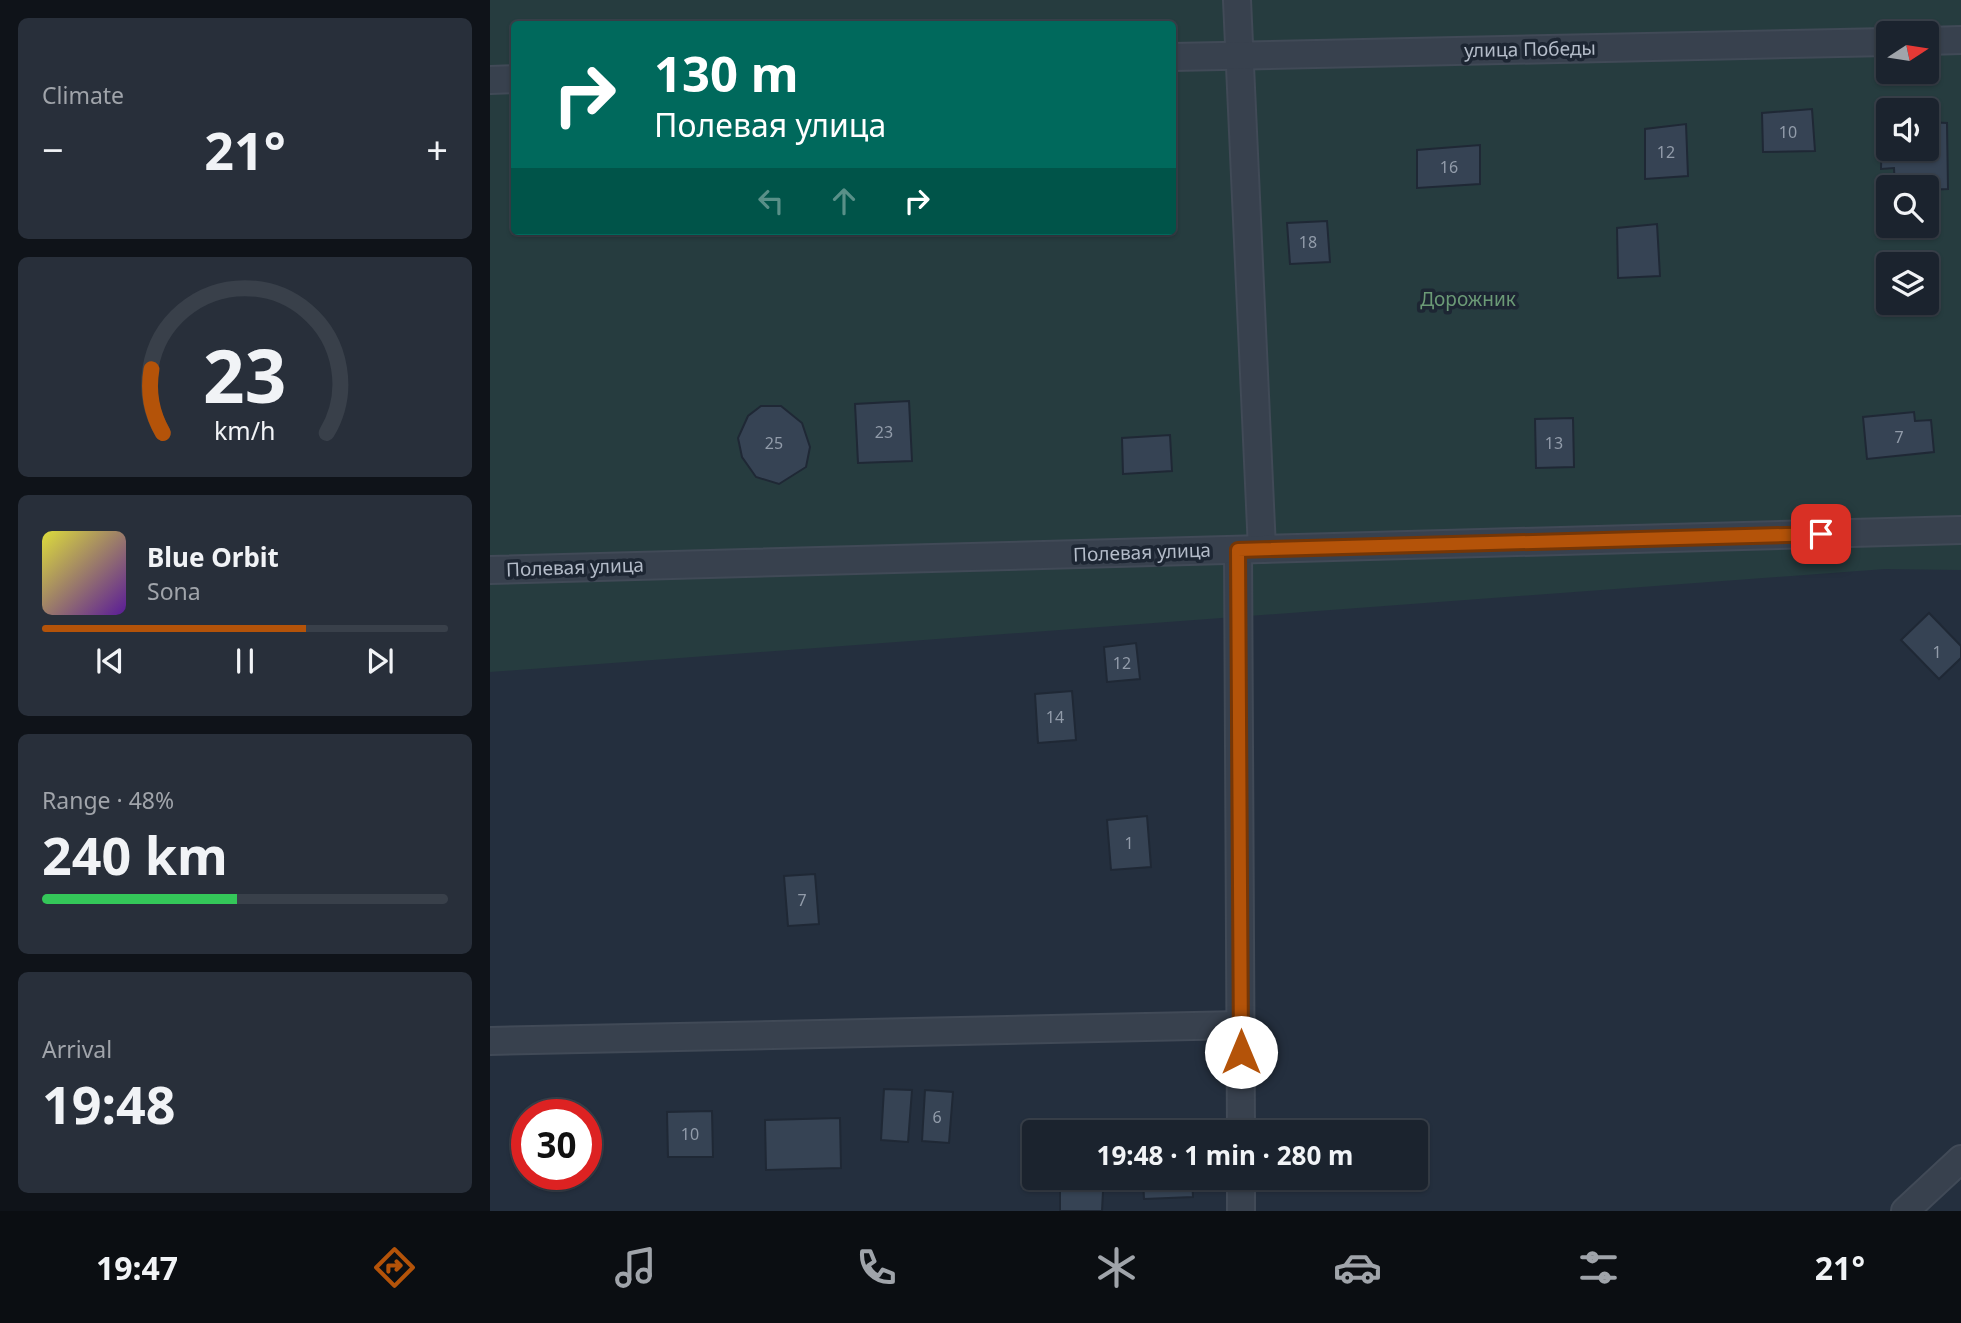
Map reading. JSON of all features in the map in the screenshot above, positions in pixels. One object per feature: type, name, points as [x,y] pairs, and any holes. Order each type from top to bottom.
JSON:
[{"type":"street","points":[[1237,0],[1250,549],[1241,1120]]},
{"type":"street","points":[[1939,41],[1961,40]]},
{"type":"street","name":"улица Победы","points":[[1176,57],[1876,42]]},
{"type":"street","points":[[490,80],[511,79]]},
{"type":"street","name":"Полевая улица","points":[[490,569],[1961,530]]},
{"type":"street","points":[[490,1041],[1241,1025]]},
{"type":"street","points":[[1905,1211],[1961,1158]]},
{"type":"street","points":[[1241,1190],[1241,1211]]},
{"type":"green space","name":"Дорожник","points":[[490,0],[1961,0],[1961,570],[1885,569],[490,672]]},
{"type":"building","points":[[1812,109],[1815,151],[1763,152],[1762,113]]},
{"type":"building","points":[[1939,123],[1947,123],[1948,189],[1939,189],[1939,175],[1894,175],[1894,168],[1881,169],[1881,161],[1939,161]]},
{"type":"building","points":[[1686,124],[1688,176],[1645,179],[1645,129]]},
{"type":"building","points":[[1480,145],[1480,184],[1417,188],[1417,150]]},
{"type":"building","points":[[1327,221],[1330,262],[1290,264],[1287,223]]},
{"type":"building","points":[[1657,224],[1660,276],[1618,278],[1617,228]]},
{"type":"building","points":[[909,401],[912,461],[858,463],[855,404]]},
{"type":"building","points":[[761,406],[781,406],[802,423],[810,447],[806,467],[779,484],[756,477],[742,457],[738,438],[748,416]]},
{"type":"building","points":[[1914,412],[1915,421],[1931,420],[1934,452],[1867,459],[1863,417]]},
{"type":"building","points":[[1573,418],[1574,467],[1536,468],[1535,419]]},
{"type":"building","points":[[1170,435],[1172,471],[1123,474],[1122,438]]},
{"type":"building","points":[[1929,613],[1961,646],[1961,658],[1939,679],[1901,640]]},
{"type":"building","points":[[1136,643],[1140,679],[1107,682],[1104,647]]},
{"type":"building","points":[[1072,691],[1076,740],[1038,743],[1035,694]]},
{"type":"building","points":[[1147,816],[1151,867],[1111,870],[1107,820]]},
{"type":"building","points":[[815,874],[819,924],[788,926],[784,876]]},
{"type":"building","points":[[884,1089],[912,1090],[908,1142],[881,1140]]},
{"type":"building","points":[[925,1090],[953,1092],[949,1143],[922,1141]]},
{"type":"building","points":[[712,1111],[713,1157],[668,1157],[667,1112]]},
{"type":"building","points":[[840,1118],[841,1168],[766,1170],[765,1120]]},
{"type":"building","points":[[1144,1190],[1193,1190],[1193,1197],[1144,1199]]},
{"type":"building","points":[[1060,1191],[1103,1191],[1102,1211],[1060,1211]]},
{"type":"route","points":[[1241,1052],[1238,550],[1821,534]]}]
